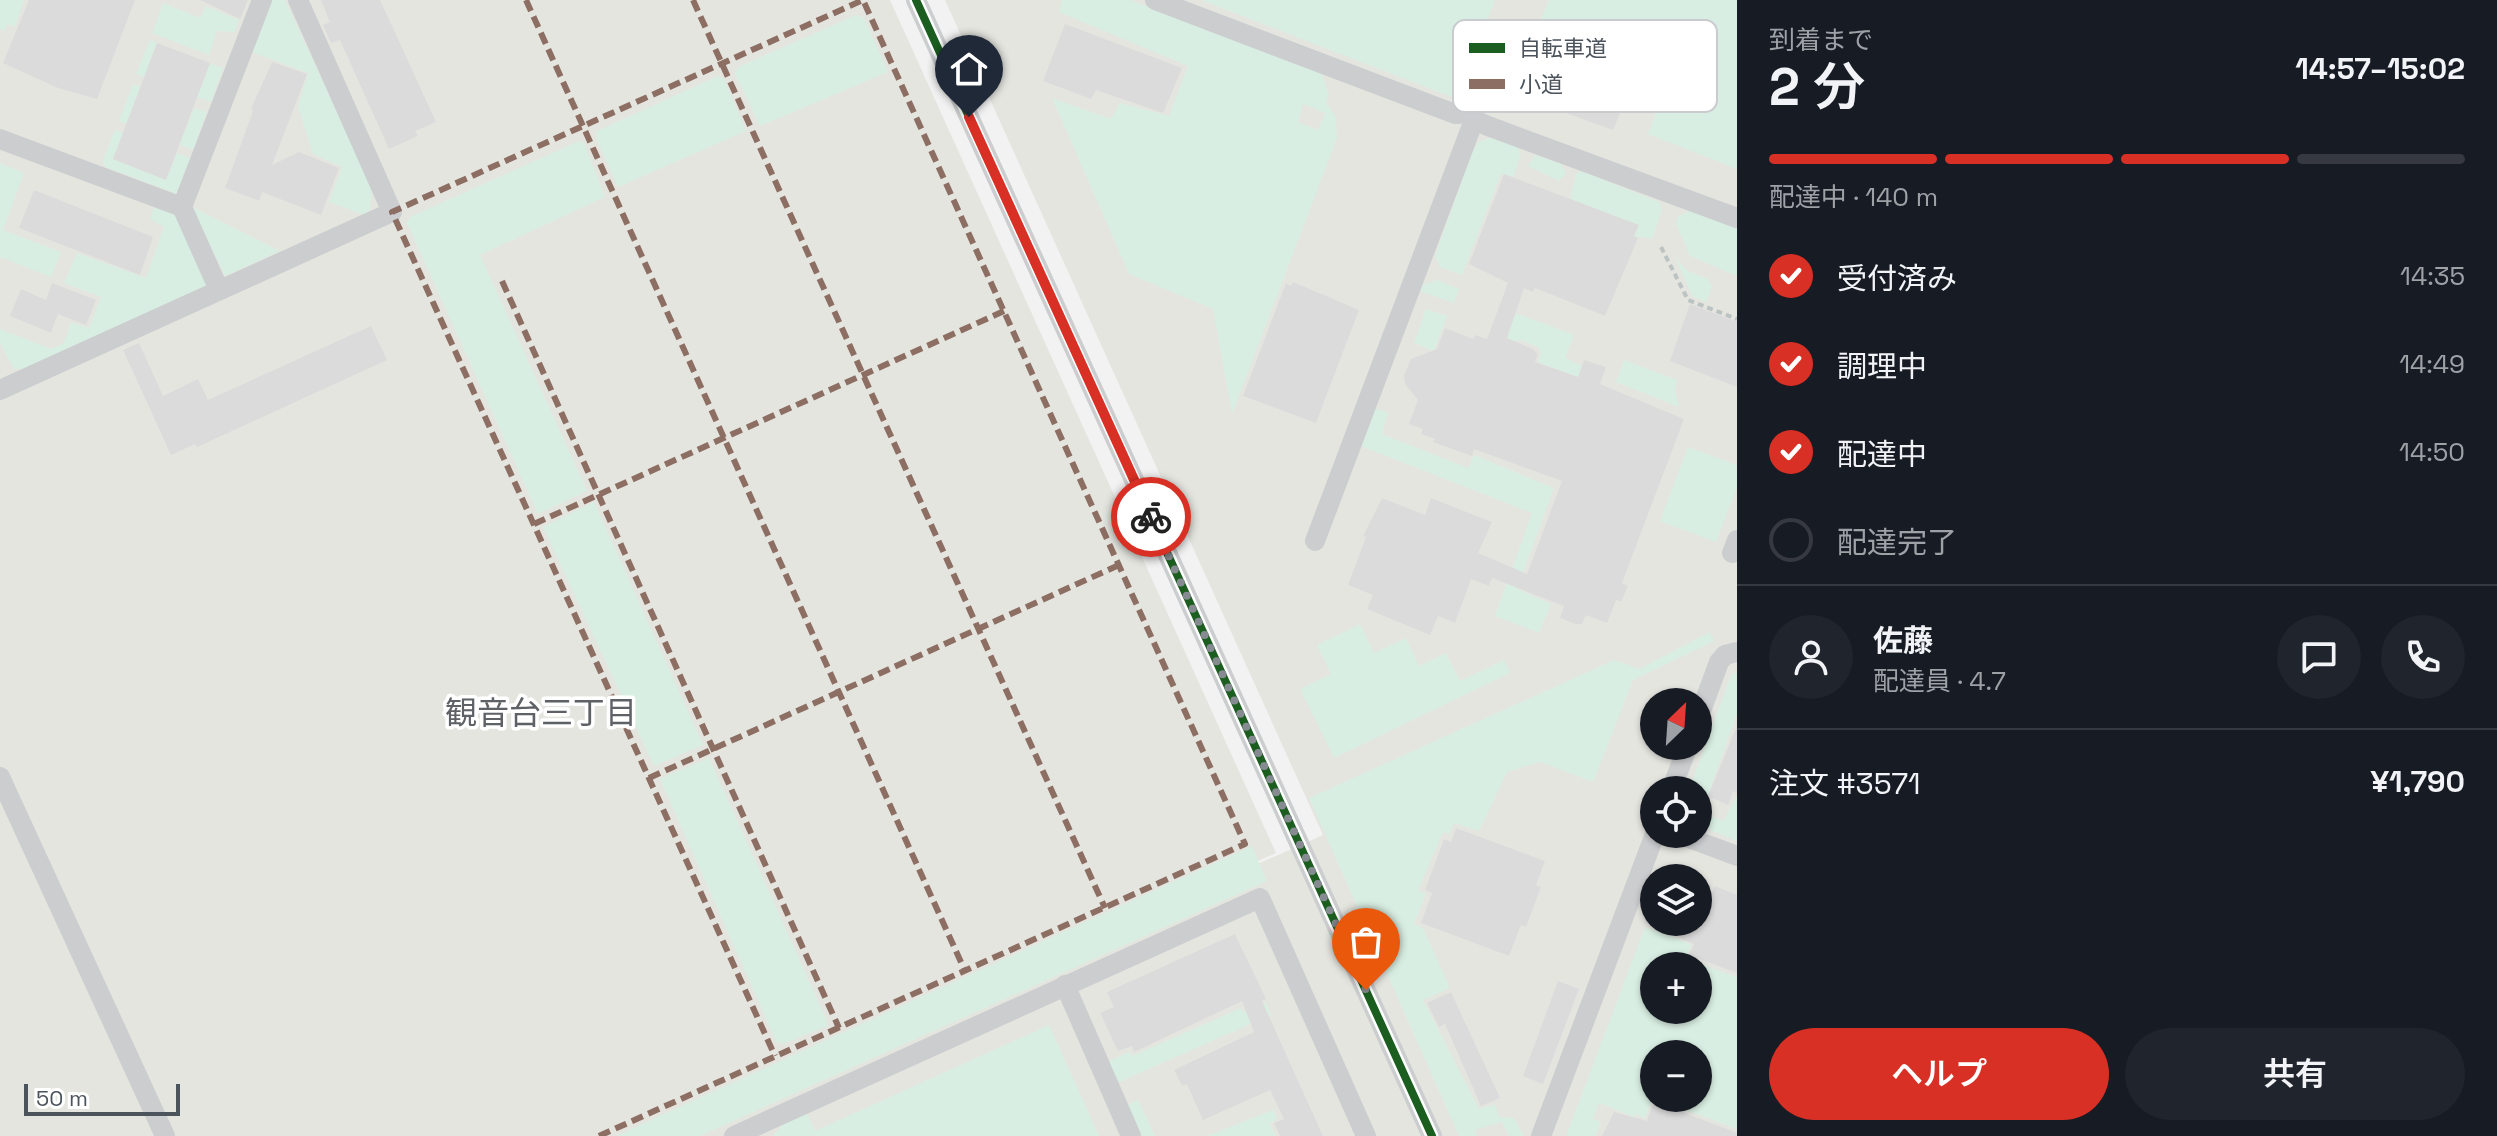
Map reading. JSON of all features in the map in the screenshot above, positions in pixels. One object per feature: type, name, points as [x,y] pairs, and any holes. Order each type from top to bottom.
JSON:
[{"type":"street","points":[[219,290],[182,207],[262,0]]},
{"type":"street","points":[[0,390],[392,212],[298,0]]},
{"type":"street","points":[[916,0],[1432,1136]]},
{"type":"street","points":[[1155,0],[1455,114],[1473,116],[1737,218]]},
{"type":"street","points":[[1315,541],[1475,112]]},
{"type":"street","points":[[0,139],[182,207]]},
{"type":"street","points":[[1709,688],[1719,662],[1725,655],[1737,652]]},
{"type":"street","points":[[0,777],[165,1136]]},
{"type":"street","points":[[1712,847],[1737,856]]},
{"type":"street","points":[[1541,1136],[1650,848]]},
{"type":"street","points":[[734,1136],[757,1131],[1065,985],[1260,898],[1366,1136]]},
{"type":"street","points":[[1065,985],[1131,1136]]},
{"type":"path","points":[[1661,247],[1688,300],[1737,319]]},
{"type":"shaded area","points":[[0,0],[890,0],[1276,853],[638,1136],[0,1136]]},
{"type":"shaded area","points":[[945,0],[1737,0],[1737,1136],[641,1136],[1323,835]]},
{"type":"green space","points":[[0,0],[24,0],[15,27],[7,24],[5,31],[0,29]]},
{"type":"green space","points":[[272,0],[285,0],[372,188],[370,209],[364,215],[329,202],[342,167],[313,154],[298,107],[308,73],[252,52]]},
{"type":"green space","points":[[1062,0],[1130,0],[1321,72],[1329,95],[1326,102],[1336,117],[1337,138],[1232,414],[1213,309],[1129,274],[1052,98],[1111,119],[1120,103],[1169,116],[1188,66],[1059,12]],"holes":[[[1303,104],[1325,113],[1318,130],[1298,122]]]},
{"type":"green space","points":[[1201,0],[1495,0],[1487,20],[1453,20],[1453,98]]},
{"type":"green space","points":[[1549,0],[1737,0],[1737,169],[1648,134],[1656,112],[1717,112],[1717,20],[1540,20]]},
{"type":"green space","points":[[163,3],[200,18],[206,6],[239,20],[235,32],[217,31],[209,55],[152,33]]},
{"type":"green space","points":[[856,15],[864,18],[888,72],[760,126],[735,74],[738,67]]},
{"type":"green space","points":[[150,40],[157,43],[147,69],[200,90],[210,63],[223,68],[211,102],[136,74]]},
{"type":"green space","points":[[718,76],[724,79],[746,131],[618,187],[596,138],[597,131]]},
{"type":"green space","points":[[133,84],[141,87],[131,114],[184,134],[194,108],[207,112],[193,150],[119,121]]},
{"type":"green space","points":[[115,130],[123,133],[113,159],[166,180],[177,153],[190,158],[177,194],[105,167],[103,160]]},
{"type":"green space","points":[[1492,137],[1517,147],[1521,154],[1513,178],[1501,174],[1462,275],[1440,267],[1435,256],[1473,149],[1479,142]]},
{"type":"green space","points":[[579,141],[584,143],[605,197],[480,255],[587,491],[538,514],[407,223],[410,217]]},
{"type":"green space","points":[[1535,155],[1560,163],[1566,173],[1559,181],[1528,166]]},
{"type":"green space","points":[[0,163],[24,173],[3,230],[61,252],[51,277],[0,257]]},
{"type":"green space","points":[[1581,171],[1659,202],[1662,210],[1652,239],[1634,236],[1638,225],[1570,199],[1576,174]]},
{"type":"green space","points":[[154,207],[175,215],[206,287],[25,369],[14,369],[0,343],[0,329],[51,349],[64,343],[71,322],[89,328],[101,297],[64,283],[77,253],[146,278],[164,227],[150,219]]},
{"type":"green space","points":[[192,207],[280,251],[225,276]]},
{"type":"green space","points":[[1690,211],[1737,228],[1737,276],[1690,256],[1676,224],[1678,216]]},
{"type":"green space","points":[[1675,257],[1686,270],[1708,279],[1712,286],[1706,302],[1692,296]]},
{"type":"green space","points":[[1438,280],[1459,289],[1454,303],[1420,291],[1422,285]]},
{"type":"green space","points":[[1426,309],[1447,316],[1434,351],[1414,343]]},
{"type":"green space","points":[[1515,313],[1574,335],[1565,358],[1582,366],[1578,377],[1538,362],[1541,353],[1538,347],[1521,340],[1514,342],[1510,349],[1497,318]]},
{"type":"green space","points":[[1624,360],[1677,380],[1675,390],[1679,407],[1616,382]]},
{"type":"green space","points":[[1374,408],[1388,413],[1382,434],[1468,468],[1474,455],[1554,488],[1517,589],[1551,604],[1539,633],[1495,616],[1532,513],[1358,445]]},
{"type":"green space","points":[[1688,447],[1737,465],[1737,487],[1716,542],[1660,521]]},
{"type":"green space","points":[[594,502],[703,745],[654,766],[543,527]]},
{"type":"green space","points":[[1360,624],[1374,653],[1406,638],[1419,666],[1446,653],[1460,681],[1504,660],[1510,673],[1334,758],[1300,689],[1331,674],[1317,645]]},
{"type":"green space","points":[[1710,632],[1714,641],[1633,680],[1593,782],[1540,762],[1507,772],[1479,831],[1454,823],[1449,834],[1443,832],[1418,890],[1426,894],[1414,924],[1423,928],[1450,988],[1423,1000],[1479,1109],[1495,1104],[1499,1117],[1514,1118],[1524,1136],[1509,1136],[1502,1122],[1475,1130],[1476,1136],[1459,1136],[1309,798],[1614,660],[1639,669]]},
{"type":"green space","points":[[1737,672],[1737,714],[1712,784],[1712,776],[1694,776],[1700,760],[1712,760],[1712,727],[1731,675]]},
{"type":"green space","points":[[709,758],[827,1021],[827,1026],[783,1044],[776,1041],[660,779]]},
{"type":"green space","points":[[1737,796],[1737,841],[1712,831],[1712,816],[1723,821]]},
{"type":"green space","points":[[1252,846],[1267,881],[700,1136],[616,1136]]},
{"type":"green space","points":[[1642,936],[1669,936],[1691,944],[1688,952],[1640,952],[1640,1024],[1712,1024],[1712,968],[1737,977],[1737,1129],[1691,1112],[1712,1112],[1712,1040],[1640,1040],[1640,1112],[1647,1112],[1645,1118],[1635,1114],[1634,1117],[1599,1103],[1593,1119],[1601,1122],[1595,1136],[1566,1136]]},
{"type":"green space","points":[[1266,1003],[1271,1015],[1117,1083],[1107,1062],[1129,1052],[1132,1056],[1241,1008],[1243,1013]]},
{"type":"green space","points":[[1049,1025],[1099,1136],[773,1136],[785,1122],[806,1112],[815,1131]]},
{"type":"green space","points":[[1138,1100],[1155,1136],[1141,1136],[1127,1105]]},
{"type":"green space","points":[[1273,1110],[1277,1118],[1270,1124],[1276,1136],[1207,1136]]},
{"type":"building","points":[[29,0],[135,0],[97,99],[58,88],[3,63]]},
{"type":"building","points":[[200,0],[248,0],[240,19]]},
{"type":"building","points":[[321,0],[380,0],[436,122],[415,131],[418,136],[389,149],[340,40],[331,43],[323,25],[330,22]]},
{"type":"building","points":[[1065,24],[1182,68],[1163,113],[1096,90],[1091,99],[1043,81]]},
{"type":"building","points":[[157,43],[210,63],[166,180],[113,159]]},
{"type":"building","points":[[272,62],[307,74],[272,165],[299,152],[339,168],[321,215],[262,192],[259,201],[225,188],[253,111],[251,109]]},
{"type":"building","points":[[1563,112],[1621,112],[1613,130]]},
{"type":"building","points":[[1504,174],[1639,225],[1634,236],[1638,238],[1605,316],[1535,288],[1533,292],[1524,288],[1507,338],[1533,349],[1538,354],[1535,362],[1578,377],[1584,360],[1606,367],[1600,384],[1684,419],[1622,583],[1628,586],[1621,602],[1616,600],[1607,623],[1586,615],[1582,624],[1575,624],[1560,618],[1564,606],[1492,578],[1489,586],[1471,579],[1455,623],[1438,616],[1430,635],[1367,609],[1373,595],[1348,585],[1366,537],[1363,536],[1382,498],[1425,515],[1431,498],[1492,522],[1478,553],[1527,574],[1562,481],[1474,449],[1472,456],[1433,442],[1435,439],[1421,434],[1423,429],[1409,424],[1418,400],[1405,384],[1404,375],[1411,359],[1437,349],[1445,328],[1473,339],[1475,335],[1487,339],[1508,283],[1469,264]]},
{"type":"building","points":[[34,190],[153,237],[140,275],[19,228]]},
{"type":"building","points":[[1293,282],[1359,310],[1316,423],[1243,396],[1286,283],[1291,286]]},
{"type":"building","points":[[52,283],[96,300],[86,325],[58,314],[51,333],[10,316],[21,289],[46,300]]},
{"type":"building","points":[[1690,304],[1737,322],[1737,387],[1670,361]]},
{"type":"building","points":[[371,326],[387,360],[197,447],[195,444],[171,455],[123,350],[139,343],[163,396],[198,379],[208,400]]},
{"type":"building","points":[[1737,726],[1737,793],[1733,791],[1728,805],[1712,798],[1712,786]]},
{"type":"building","points":[[1456,828],[1545,861],[1536,885],[1541,887],[1526,927],[1521,925],[1509,956],[1421,923],[1432,893],[1425,890],[1444,839],[1451,842]]},
{"type":"building","points":[[1715,886],[1737,895],[1737,973],[1712,964],[1712,952],[1690,952],[1694,944],[1676,936],[1712,936],[1712,893]]},
{"type":"building","points":[[1235,934],[1266,999],[1262,1001],[1323,1136],[1280,1136],[1274,1123],[1284,1119],[1270,1090],[1203,1120],[1187,1084],[1182,1086],[1174,1070],[1254,1032],[1242,1001],[1134,1052],[1132,1046],[1118,1051],[1100,1013],[1114,1007],[1107,992]]},
{"type":"building","points":[[1558,981],[1579,989],[1543,1084],[1523,1076]]},
{"type":"building","points":[[1451,992],[1500,1098],[1481,1106],[1445,1024],[1439,1027],[1427,1003]]},
{"type":"building","points":[[1614,1112],[1647,1121],[1650,1112],[1683,1112],[1737,1133],[1737,1136],[1602,1136]]},
{"type":"marked path","points":[[526,0],[965,971]]},
{"type":"marked path","points":[[693,0],[1105,908]]},
{"type":"marked path","points":[[599,1136],[1245,844],[863,0],[392,212],[775,1056]]},
{"type":"marked path","points":[[502,281],[839,1028]]},
{"type":"marked path","points":[[534,524],[1004,311]]},
{"type":"marked path","points":[[649,778],[1119,565]]},
{"type":"cycle path","points":[[916,0],[1432,1136]]},
{"type":"way so far","points":[[1151,517],[1366,990]]},
{"type":"district","name":"観音台三丁目","points":[[541,713]]},
{"type":"route","points":[[969,117],[1151,517]]}]
